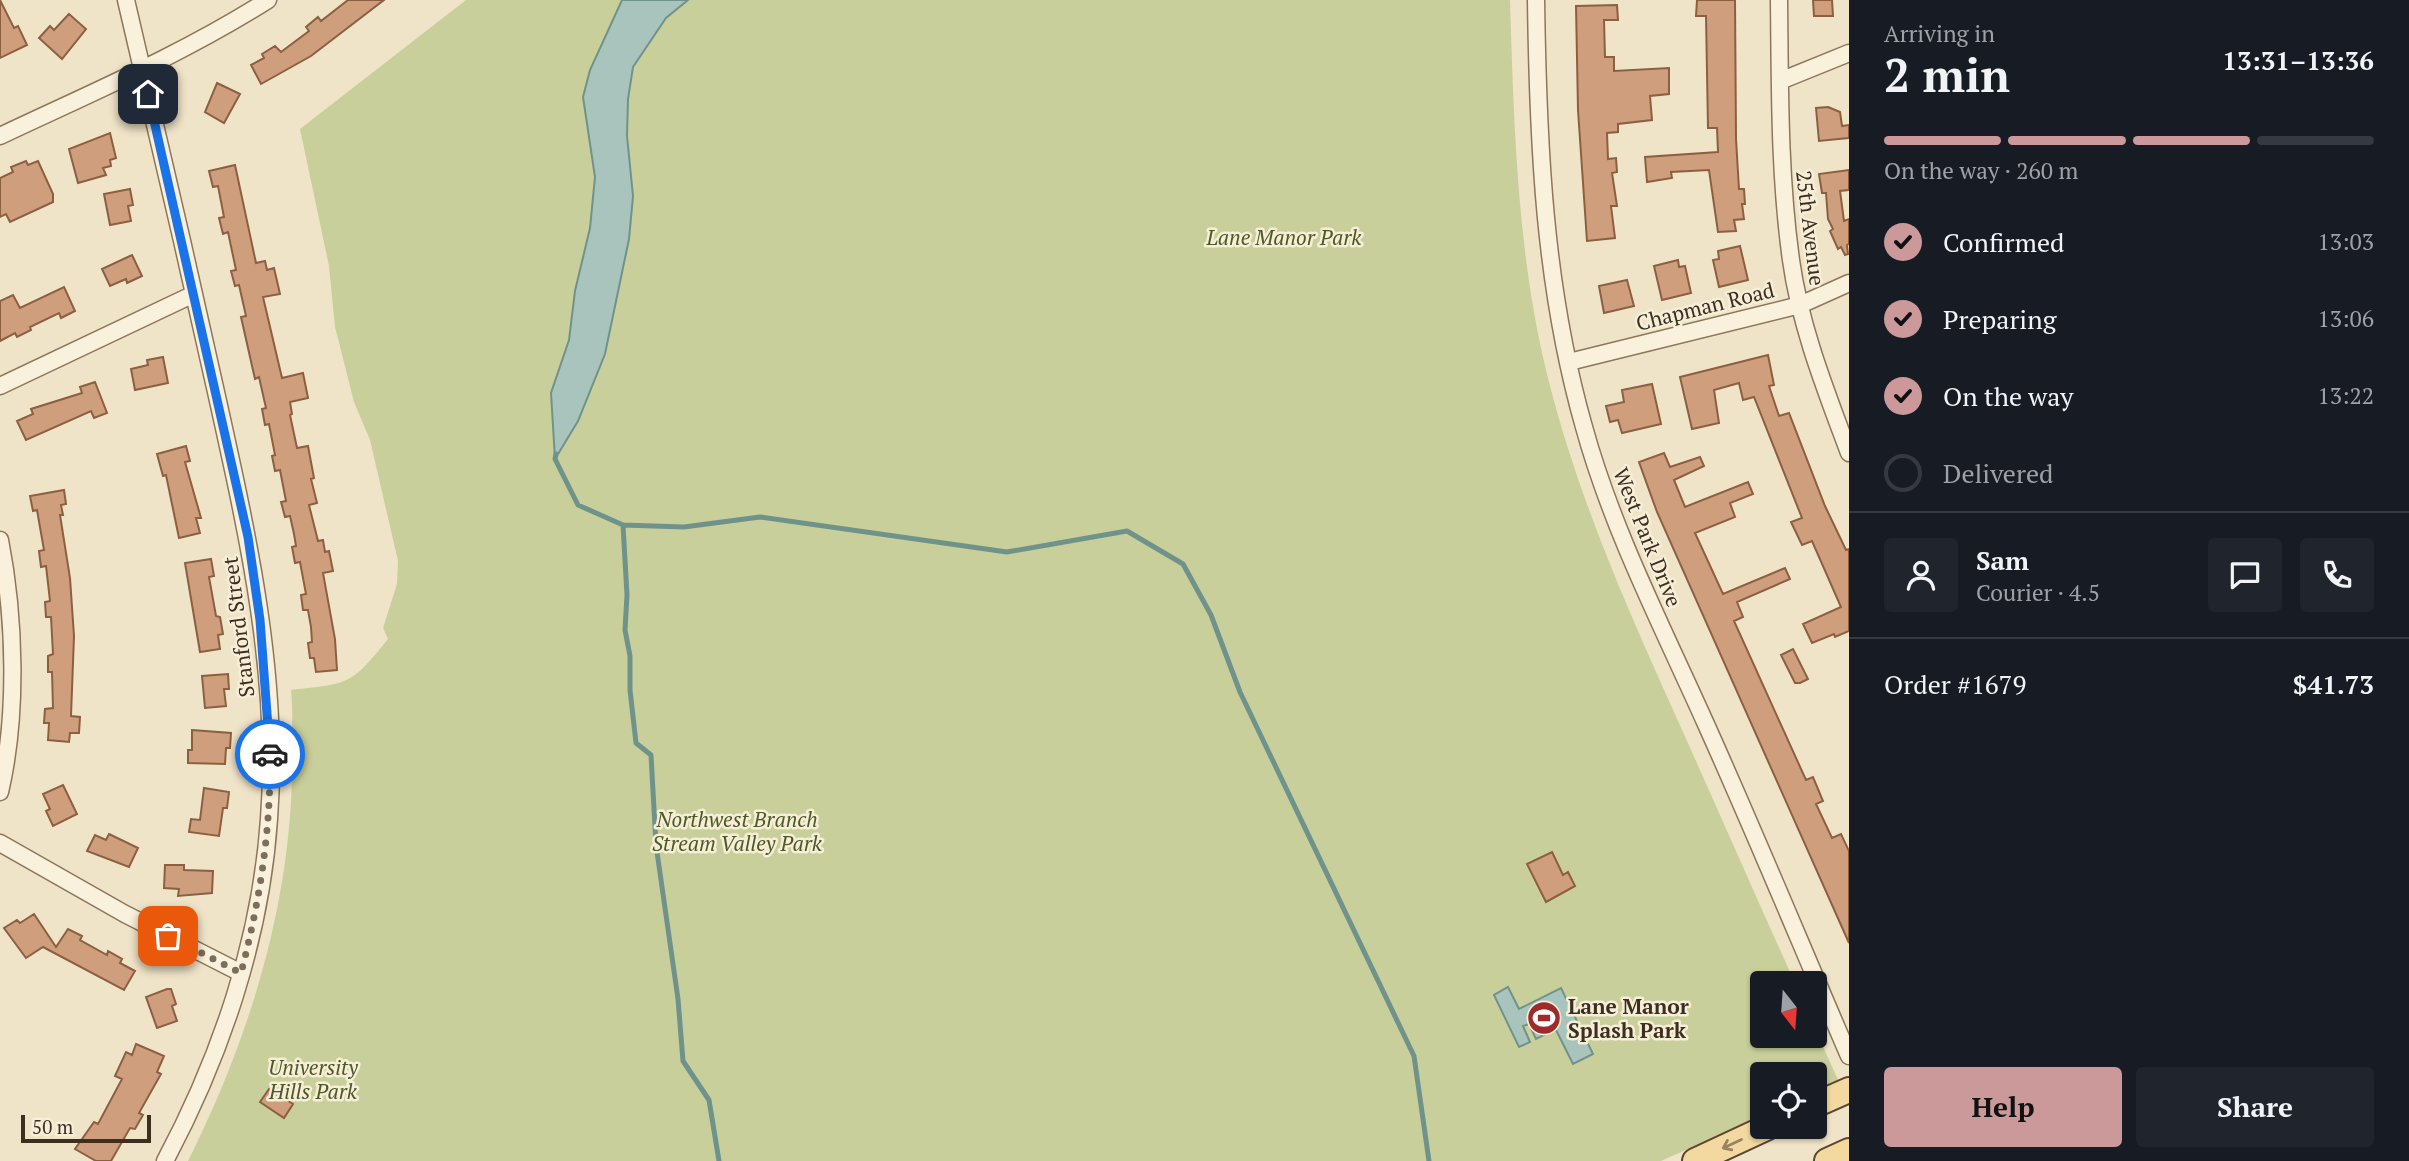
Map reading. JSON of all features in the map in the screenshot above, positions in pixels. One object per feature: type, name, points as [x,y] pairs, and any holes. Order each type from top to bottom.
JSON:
[{"type":"main road","points":[[1827,1100],[1849,1090]]},
{"type":"main road","points":[[1695,1161],[1750,1135]]},
{"type":"main road","points":[[1827,1161],[1849,1152]]},
{"type":"street","name":"Stanford Street","points":[[126,0],[248,537],[258,593],[268,701],[270,816],[258,908],[225,1025],[206,1074],[165,1161]]},
{"type":"street","points":[[0,136],[196,42],[268,0]]},
{"type":"street","name":"West Park Drive","points":[[1536,0],[1541,181],[1549,261],[1583,426],[1643,583],[1778,887],[1849,1056]]},
{"type":"street","name":"25th Avenue","points":[[1779,0],[1781,160],[1791,261],[1800,304],[1849,453]]},
{"type":"street","points":[[1780,81],[1849,53]]},
{"type":"street","name":"Chapman Road","points":[[1569,362],[1800,304],[1849,283]]},
{"type":"street","points":[[0,386],[194,294]]},
{"type":"street","points":[[0,540],[10,614],[11,669],[9,725],[0,792]]},
{"type":"street","points":[[0,843],[136,919],[241,973]]},
{"type":"green space","points":[[466,0],[1510,0],[1523,237],[1538,331],[1560,423],[1589,510],[1623,596],[1790,971],[1750,971],[1750,1048],[1824,1048],[1839,1082],[1827,1088],[1827,1062],[1750,1062],[1750,1121],[1661,1161],[188,1161],[232,1063],[250,1012],[277,908],[291,801],[291,690],[338,683],[347,680],[365,666],[388,639],[383,628],[397,584],[398,561],[370,440],[354,402],[335,327],[329,266],[300,129]]},
{"type":"water","points":[[622,0],[688,0],[666,18],[633,67],[628,99],[627,136],[633,196],[629,239],[605,354],[578,421],[555,459],[551,393],[569,340],[575,291],[590,228],[595,177],[583,97],[590,70]]},
{"type":"water","points":[[1508,987],[1519,1009],[1561,988],[1593,1054],[1573,1064],[1549,1016],[1544,1019],[1550,1032],[1536,1039],[1529,1024],[1523,1026],[1530,1042],[1519,1047],[1494,995]]},
{"type":"building","points":[[0,0],[14,28],[18,26],[27,45],[0,58]]},
{"type":"building","points":[[348,0],[384,0],[311,56],[261,84],[251,65],[264,58],[262,54],[275,46],[281,52],[309,31],[306,27],[318,17],[321,21]]},
{"type":"building","points":[[1697,0],[1735,0],[1736,139],[1739,189],[1744,189],[1745,204],[1742,204],[1744,219],[1734,220],[1736,231],[1718,232],[1709,170],[1671,172],[1672,178],[1647,182],[1645,157],[1718,152],[1717,128],[1708,128],[1706,16],[1696,16]]},
{"type":"building","points":[[1813,0],[1832,0],[1833,16],[1814,16]]},
{"type":"building","points":[[1617,5],[1618,20],[1604,20],[1605,57],[1614,57],[1614,71],[1669,68],[1669,94],[1650,96],[1652,120],[1618,124],[1618,132],[1607,133],[1608,159],[1616,158],[1617,172],[1612,173],[1617,206],[1611,206],[1615,238],[1587,241],[1578,110],[1576,6]]},
{"type":"building","points":[[69,14],[86,29],[62,59],[39,38],[50,26],[54,30]]},
{"type":"building","points":[[217,83],[240,94],[224,123],[205,112]]},
{"type":"building","points":[[1828,107],[1840,112],[1842,126],[1849,125],[1849,138],[1819,141],[1816,108]]},
{"type":"building","points":[[110,133],[116,158],[110,160],[111,166],[103,168],[106,175],[78,183],[69,149]]},
{"type":"building","points":[[26,161],[28,165],[38,161],[53,194],[53,202],[10,222],[6,214],[0,217],[0,178],[13,172],[11,167]]},
{"type":"building","points":[[235,165],[256,263],[265,261],[267,270],[274,268],[280,294],[263,297],[282,378],[303,373],[308,398],[290,402],[290,415],[297,448],[308,446],[314,478],[311,479],[317,503],[309,505],[318,541],[323,540],[325,552],[329,551],[333,571],[323,573],[335,639],[337,670],[316,672],[314,658],[310,658],[308,643],[312,642],[311,627],[308,610],[303,610],[301,595],[306,594],[300,562],[295,563],[292,547],[296,546],[290,516],[285,517],[281,502],[286,501],[280,470],[275,471],[269,424],[265,425],[262,409],[266,408],[259,377],[255,379],[241,317],[246,316],[239,285],[235,286],[231,271],[236,270],[228,232],[223,234],[219,218],[224,217],[218,186],[213,187],[209,171]]},
{"type":"building","points":[[1849,170],[1849,190],[1840,191],[1844,221],[1849,219],[1848,254],[1845,255],[1841,247],[1838,249],[1830,231],[1833,229],[1828,219],[1826,193],[1822,193],[1819,174]]},
{"type":"building","points":[[130,189],[133,205],[128,206],[131,221],[110,225],[104,194]]},
{"type":"building","points":[[1740,246],[1748,280],[1719,287],[1713,260],[1719,259],[1718,251]]},
{"type":"building","points":[[132,255],[142,276],[127,283],[126,279],[110,286],[102,269]]},
{"type":"building","points":[[1678,260],[1679,267],[1685,266],[1691,293],[1662,300],[1654,266]]},
{"type":"building","points":[[1627,280],[1634,306],[1604,313],[1599,286]]},
{"type":"building","points":[[64,287],[75,311],[61,318],[59,313],[30,327],[31,330],[17,337],[15,333],[0,341],[0,301],[13,295],[20,308]]},
{"type":"building","points":[[1768,355],[1774,385],[1769,386],[1779,416],[1789,413],[1825,506],[1846,550],[1849,549],[1849,631],[1812,643],[1803,624],[1841,607],[1812,541],[1802,545],[1791,522],[1802,518],[1754,397],[1743,400],[1739,383],[1714,390],[1719,423],[1692,429],[1680,377]]},
{"type":"building","points":[[163,357],[168,383],[135,390],[131,369],[148,365],[147,360]]},
{"type":"building","points":[[95,382],[107,413],[94,418],[91,411],[26,440],[17,421],[33,414],[31,409],[82,393],[80,387]]},
{"type":"building","points":[[1652,384],[1661,424],[1622,433],[1618,420],[1610,422],[1606,406],[1624,402],[1622,390]]},
{"type":"building","points":[[186,446],[190,461],[185,462],[201,518],[196,518],[200,533],[179,538],[166,475],[163,476],[157,454]]},
{"type":"building","points":[[1664,453],[1670,467],[1700,457],[1704,466],[1674,480],[1685,507],[1748,482],[1753,494],[1730,503],[1735,517],[1695,533],[1723,594],[1785,568],[1790,579],[1737,602],[1743,617],[1734,621],[1806,780],[1813,777],[1823,801],[1816,804],[1832,838],[1841,834],[1849,851],[1849,943],[1657,512],[1639,462]]},
{"type":"building","points":[[64,490],[66,504],[61,505],[63,515],[60,515],[70,578],[74,636],[71,716],[80,717],[79,733],[70,733],[69,742],[48,740],[49,723],[44,723],[45,709],[53,708],[52,672],[48,672],[48,656],[53,654],[51,617],[46,617],[45,602],[50,601],[46,566],[41,567],[39,551],[44,550],[37,510],[33,511],[30,496]]},
{"type":"building","points":[[211,559],[214,576],[209,577],[216,616],[220,617],[223,634],[218,635],[220,649],[200,652],[185,563]]},
{"type":"building","points":[[1793,649],[1808,679],[1800,683],[1795,683],[1781,655]]},
{"type":"building","points":[[228,674],[229,689],[224,689],[226,706],[205,708],[202,676]]},
{"type":"building","points":[[192,730],[231,733],[225,764],[188,763],[188,750],[192,750]]},
{"type":"building","points":[[63,785],[77,814],[53,826],[46,811],[50,809],[43,794]]},
{"type":"building","points":[[204,788],[229,792],[227,808],[223,808],[219,836],[189,832],[191,819],[200,820]]},
{"type":"building","points":[[109,834],[138,848],[129,867],[87,851],[95,835],[106,840]]},
{"type":"building","points":[[1552,852],[1563,875],[1568,872],[1575,886],[1546,902],[1527,864]]},
{"type":"building","points":[[165,865],[184,865],[184,870],[213,871],[212,893],[178,896],[179,889],[164,888]]},
{"type":"building","points":[[34,914],[56,947],[68,929],[82,936],[80,940],[107,955],[108,951],[122,959],[120,963],[135,971],[124,990],[43,947],[26,958],[4,928],[17,920],[20,923]]},
{"type":"building","points":[[171,989],[176,1004],[172,1006],[177,1021],[157,1028],[146,997]]},
{"type":"building","points":[[136,1044],[164,1056],[157,1072],[161,1074],[139,1113],[143,1115],[135,1129],[130,1128],[111,1161],[96,1161],[75,1149],[94,1122],[98,1124],[122,1079],[115,1076],[126,1052],[132,1055]]},
{"type":"building","points":[[269,1089],[293,1104],[284,1118],[260,1102]]},
{"type":"waterway","points":[[556,454],[555,459],[578,505],[623,525],[684,527],[760,517],[1007,552],[1127,531],[1183,564],[1211,615],[1240,692],[1414,1056],[1429,1161]]},
{"type":"waterway","points":[[623,525],[627,595],[625,630],[630,656],[630,690],[636,743],[651,755],[656,845],[678,999],[683,1061],[709,1100],[719,1161]]},
{"type":"way so far","points":[[168,936],[241,973],[258,908],[266,856],[270,816],[270,754]]},
{"type":"place","name":"Lane Manor Splash Park","points":[[1544,1018]]},
{"type":"route","points":[[148,94],[248,537],[258,593],[270,754]]},
{"type":"park label","name":"Lane Manor Park","points":[[1284,237]]},
{"type":"park label","name":"Northwest Branch Stream Valley Park","points":[[737,831]]},
{"type":"park label","name":"University Hills Park","points":[[313,1079]]}]
